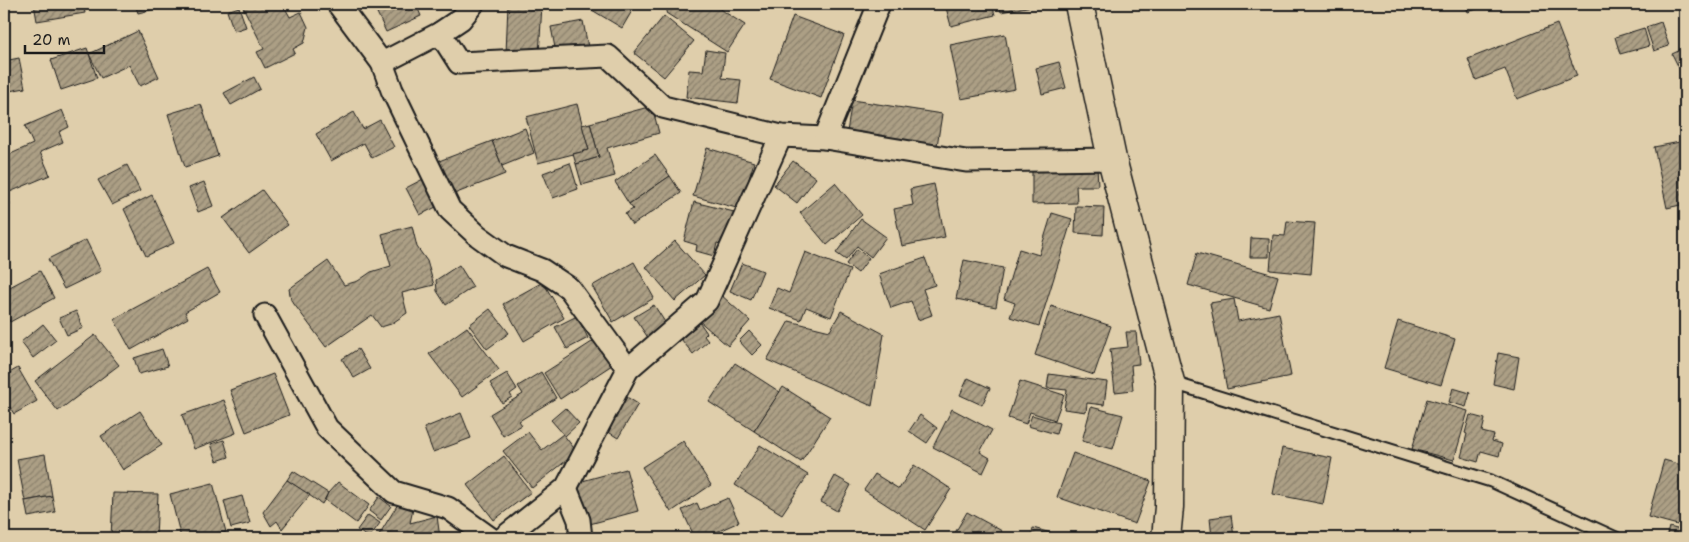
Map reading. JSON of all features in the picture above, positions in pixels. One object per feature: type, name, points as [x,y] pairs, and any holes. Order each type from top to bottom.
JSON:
[{"type":"highway","points":[[1079,4],[1112,159],[1170,382],[1169,507],[1166,538]]},
{"type":"street","points":[[338,4],[382,63],[392,90],[450,210],[477,235],[506,256],[542,270],[569,288],[628,369]]},
{"type":"street","points":[[382,63],[440,33],[461,19],[473,4]]},
{"type":"street","points":[[825,138],[879,4]]},
{"type":"street","points":[[440,33],[459,62],[608,56],[663,106],[781,136],[825,138],[966,161],[1112,159]]},
{"type":"street","points":[[503,538],[566,488],[628,369],[707,301],[781,136]]},
{"type":"street","points":[[265,316],[327,428],[394,492],[448,508],[490,538]]},
{"type":"street","points":[[566,488],[578,520],[581,538]]},
{"type":"lane","points":[[1170,382],[1491,480],[1616,538]]},
{"type":"building","points":[[34,4],[83,4],[85,13],[37,21]]},
{"type":"building","points":[[135,4],[175,4],[138,13]]},
{"type":"building","points":[[250,4],[283,4],[290,17],[301,12],[308,27],[304,43],[293,49],[295,53],[265,68],[257,52],[264,49],[243,7]]},
{"type":"building","points":[[373,4],[416,4],[421,16],[386,32]]},
{"type":"building","points":[[508,4],[542,4],[539,56],[506,54]]},
{"type":"building","points":[[582,4],[636,4],[622,28]]},
{"type":"building","points":[[672,4],[712,4],[745,25],[727,52],[666,13]]},
{"type":"building","points":[[945,4],[992,4],[995,15],[951,26]]},
{"type":"building","points":[[999,4],[1042,4],[1001,12]]},
{"type":"building","points":[[1465,4],[1488,4],[1489,5],[1468,12]]},
{"type":"building","points":[[239,7],[246,27],[234,31],[227,11]]},
{"type":"building","points":[[664,16],[694,41],[664,77],[634,53]]},
{"type":"building","points":[[793,16],[844,35],[821,98],[770,79]]},
{"type":"building","points":[[583,21],[588,47],[556,53],[551,27]]},
{"type":"building","points":[[1661,22],[1669,46],[1654,51],[1646,27]]},
{"type":"building","points":[[1557,24],[1577,76],[1517,99],[1505,69],[1476,80],[1468,59]]},
{"type":"building","points":[[1644,28],[1649,46],[1620,54],[1615,37]]},
{"type":"building","points":[[138,31],[159,77],[140,86],[129,65],[101,78],[89,54]]},
{"type":"building","points":[[1005,34],[1015,89],[961,99],[950,45]]},
{"type":"building","points":[[87,48],[97,78],[61,90],[51,60]]},
{"type":"building","points":[[1685,48],[1685,65],[1679,68],[1672,54]]},
{"type":"building","points":[[706,50],[725,53],[722,78],[741,80],[738,103],[686,97],[689,70],[703,71]]},
{"type":"building","points":[[19,58],[25,88],[4,92],[4,61]]},
{"type":"building","points":[[1059,62],[1066,88],[1042,94],[1036,68]]},
{"type":"building","points":[[254,77],[260,89],[231,105],[224,93]]},
{"type":"building","points":[[852,100],[942,114],[937,146],[847,132]]},
{"type":"building","points":[[201,104],[218,156],[185,167],[168,114]]},
{"type":"building","points":[[577,104],[589,150],[538,163],[526,117]]},
{"type":"building","points":[[652,106],[659,133],[607,148],[615,176],[582,185],[576,164],[599,157],[590,123]]},
{"type":"building","points":[[62,110],[69,127],[59,132],[63,142],[40,152],[50,175],[5,194],[4,157],[33,144],[25,126]]},
{"type":"building","points":[[354,112],[363,129],[380,120],[394,147],[372,158],[364,143],[331,161],[316,134]]},
{"type":"building","points":[[590,123],[599,157],[576,164],[573,154],[589,150],[582,125]]},
{"type":"building","points":[[525,128],[534,153],[502,166],[492,141]]},
{"type":"building","points":[[492,141],[505,174],[444,198],[431,164]]},
{"type":"building","points":[[1685,141],[1685,204],[1667,208],[1654,147]]},
{"type":"building","points":[[707,148],[754,162],[740,209],[693,196]]},
{"type":"building","points":[[655,155],[670,176],[629,204],[615,182]]},
{"type":"building","points":[[793,161],[816,178],[797,203],[774,185]]},
{"type":"building","points":[[570,163],[578,189],[553,198],[543,173]]},
{"type":"building","points":[[127,165],[140,191],[112,205],[98,180]]},
{"type":"building","points":[[1097,166],[1098,186],[1076,186],[1077,203],[1032,204],[1032,167]]},
{"type":"building","points":[[670,176],[681,193],[632,225],[625,214],[633,209],[629,204]]},
{"type":"building","points":[[425,178],[440,205],[420,215],[406,188]]},
{"type":"building","points":[[204,182],[213,206],[198,212],[189,188]]},
{"type":"building","points":[[835,183],[862,215],[827,245],[800,213]]},
{"type":"building","points":[[934,184],[945,237],[902,246],[894,209],[913,205],[910,189]]},
{"type":"building","points":[[262,190],[288,225],[249,253],[223,218]]},
{"type":"building","points":[[152,195],[174,243],[146,256],[124,209]]},
{"type":"building","points":[[4,201],[10,203],[4,226]]},
{"type":"building","points":[[694,202],[738,213],[730,247],[717,243],[714,256],[696,251],[697,245],[684,241]]},
{"type":"building","points":[[1076,206],[1104,207],[1103,235],[1075,233]]},
{"type":"building","points":[[1052,213],[1072,219],[1039,326],[1010,317],[1015,303],[1004,299],[1019,249],[1039,255]]},
{"type":"building","points":[[861,219],[886,237],[871,257],[857,246],[846,260],[836,253]]},
{"type":"building","points":[[1287,221],[1315,223],[1311,274],[1270,270],[1273,235],[1285,236]]},
{"type":"building","points":[[412,226],[417,247],[427,261],[434,285],[402,293],[407,313],[391,324],[381,327],[372,315],[326,347],[291,300],[289,289],[328,261],[344,285],[358,281],[371,272],[391,266],[382,234]]},
{"type":"building","points":[[1251,238],[1269,239],[1269,257],[1250,257]]},
{"type":"building","points":[[86,240],[101,271],[64,289],[48,259]]},
{"type":"building","points":[[675,241],[705,275],[675,301],[646,267]]},
{"type":"building","points":[[857,249],[869,258],[858,273],[846,264]]},
{"type":"building","points":[[805,252],[850,270],[831,317],[806,307],[801,320],[769,308],[777,288],[789,293]]},
{"type":"building","points":[[1197,253],[1278,276],[1269,308],[1188,285]]},
{"type":"building","points":[[925,258],[935,285],[923,289],[932,315],[918,320],[911,301],[891,308],[879,274]]},
{"type":"building","points":[[964,260],[1003,268],[996,307],[956,299]]},
{"type":"building","points":[[634,262],[654,298],[613,322],[592,286]]},
{"type":"building","points":[[742,263],[763,271],[751,300],[730,291]]},
{"type":"building","points":[[459,265],[473,287],[446,305],[437,291],[436,280]]},
{"type":"building","points":[[207,269],[220,292],[185,312],[188,318],[131,350],[114,319]]},
{"type":"building","points":[[40,271],[54,298],[10,322],[4,312],[4,290]]},
{"type":"building","points":[[543,282],[564,318],[524,341],[503,304]]},
{"type":"building","points":[[720,294],[750,321],[728,346],[697,319]]},
{"type":"building","points":[[1234,299],[1238,321],[1279,313],[1291,376],[1227,389],[1210,303]]},
{"type":"building","points":[[654,305],[670,330],[651,342],[634,317]]},
{"type":"building","points":[[1051,306],[1111,326],[1094,375],[1035,355]]},
{"type":"building","points":[[490,309],[509,333],[487,349],[469,325]]},
{"type":"building","points":[[76,311],[83,328],[67,335],[59,318]]},
{"type":"building","points":[[841,311],[884,334],[872,406],[767,360],[789,321],[830,331]]},
{"type":"building","points":[[577,316],[588,338],[567,349],[555,327]]},
{"type":"building","points":[[1398,321],[1455,339],[1441,385],[1384,368]]},
{"type":"building","points":[[700,323],[707,333],[704,336],[708,341],[693,354],[681,339]]},
{"type":"building","points":[[43,324],[56,340],[33,358],[21,342]]},
{"type":"building","points":[[467,327],[499,370],[462,397],[429,354]]},
{"type":"building","points":[[749,331],[762,345],[752,355],[739,341]]},
{"type":"building","points":[[1126,332],[1136,332],[1139,364],[1131,365],[1133,390],[1115,392],[1110,349],[1128,347]]},
{"type":"building","points":[[95,335],[119,365],[58,411],[35,381]]},
{"type":"building","points":[[595,340],[612,365],[560,399],[544,373]]},
{"type":"building","points":[[162,349],[168,366],[139,374],[134,358]]},
{"type":"building","points":[[358,349],[370,369],[354,378],[342,359]]},
{"type":"building","points":[[1498,353],[1519,357],[1514,389],[1493,384]]},
{"type":"building","points":[[735,363],[780,392],[754,431],[709,402]]},
{"type":"building","points":[[18,368],[37,401],[14,414],[4,397],[4,376]]},
{"type":"building","points":[[541,372],[556,398],[519,421],[522,425],[503,436],[490,414],[523,394],[518,386]]},
{"type":"building","points":[[507,373],[517,389],[510,394],[512,397],[502,403],[490,383]]},
{"type":"building","points":[[273,374],[289,415],[246,432],[230,390]]},
{"type":"building","points":[[1049,374],[1107,382],[1104,405],[1087,403],[1086,412],[1064,409],[1067,390],[1047,388]]},
{"type":"building","points":[[968,378],[990,388],[982,405],[960,395]]},
{"type":"building","points":[[1020,381],[1064,395],[1055,420],[1030,412],[1026,424],[1008,418]]},
{"type":"building","points":[[783,387],[830,417],[801,462],[754,431]]},
{"type":"building","points":[[1453,388],[1470,393],[1466,407],[1449,402]]},
{"type":"building","points":[[622,394],[638,404],[618,438],[602,428]]},
{"type":"building","points":[[1427,399],[1468,411],[1454,460],[1412,449]]},
{"type":"building","points":[[224,400],[236,433],[194,449],[182,415]]},
{"type":"building","points":[[1091,407],[1123,415],[1113,449],[1082,441]]},
{"type":"building","points":[[565,408],[579,423],[565,436],[551,420]]},
{"type":"building","points":[[952,409],[992,430],[980,452],[990,458],[983,473],[933,447]]},
{"type":"building","points":[[140,411],[162,445],[123,470],[101,436]]},
{"type":"building","points":[[461,413],[471,438],[433,452],[424,428]]},
{"type":"building","points":[[920,415],[937,428],[927,443],[909,431]]},
{"type":"building","points":[[1032,415],[1059,423],[1056,434],[1028,426]]},
{"type":"building","points":[[1470,415],[1485,419],[1482,432],[1494,435],[1492,441],[1502,444],[1499,456],[1481,451],[1478,462],[1461,457]]},
{"type":"building","points":[[528,432],[542,450],[563,434],[577,452],[532,488],[503,451]]},
{"type":"building","points":[[224,440],[229,457],[217,461],[211,444]]},
{"type":"building","points":[[683,441],[711,485],[671,512],[642,467]]},
{"type":"building","points":[[760,445],[808,475],[782,514],[735,485]]},
{"type":"building","points":[[1282,448],[1332,458],[1323,504],[1273,494]]},
{"type":"building","points":[[1073,453],[1151,481],[1135,524],[1057,497]]},
{"type":"building","points":[[45,454],[52,496],[25,501],[17,459]]},
{"type":"building","points":[[504,456],[531,492],[494,520],[467,485]]},
{"type":"building","points":[[1664,460],[1685,466],[1685,527],[1648,517]]},
{"type":"building","points":[[914,465],[951,489],[925,530],[864,490],[875,474],[899,489]]},
{"type":"building","points":[[626,469],[638,511],[586,525],[575,483]]},
{"type":"building","points":[[293,471],[328,493],[322,504],[287,480]]},
{"type":"building","points":[[835,476],[851,485],[837,511],[821,502]]},
{"type":"building","points":[[287,480],[310,495],[282,529],[277,521],[271,526],[263,512]]},
{"type":"building","points":[[338,482],[369,505],[356,523],[325,500],[328,493]]},
{"type":"building","points":[[213,483],[226,532],[201,538],[181,538],[170,494]]},
{"type":"building","points":[[113,493],[158,494],[156,538],[111,538]]},
{"type":"building","points":[[52,496],[55,512],[28,517],[25,501]]},
{"type":"building","points":[[242,496],[250,523],[231,528],[224,501]]},
{"type":"building","points":[[379,497],[391,506],[381,520],[369,511]]},
{"type":"building","points":[[728,498],[739,522],[703,538],[695,538],[682,510],[697,503],[700,510]]},
{"type":"building","points":[[398,504],[413,509],[410,523],[437,516],[440,538],[377,538]]},
{"type":"building","points":[[967,512],[1002,531],[998,538],[952,538]]},
{"type":"building","points":[[368,515],[380,523],[369,538],[357,530]]},
{"type":"building","points":[[1231,515],[1234,537],[1212,538],[1210,518]]},
{"type":"building","points":[[1669,527],[1685,531],[1685,538],[1666,538]]},
{"type":"building","points":[[1033,528],[1069,538],[1031,538]]},
{"type":"building","points":[[570,533],[571,538],[542,538]]}]
